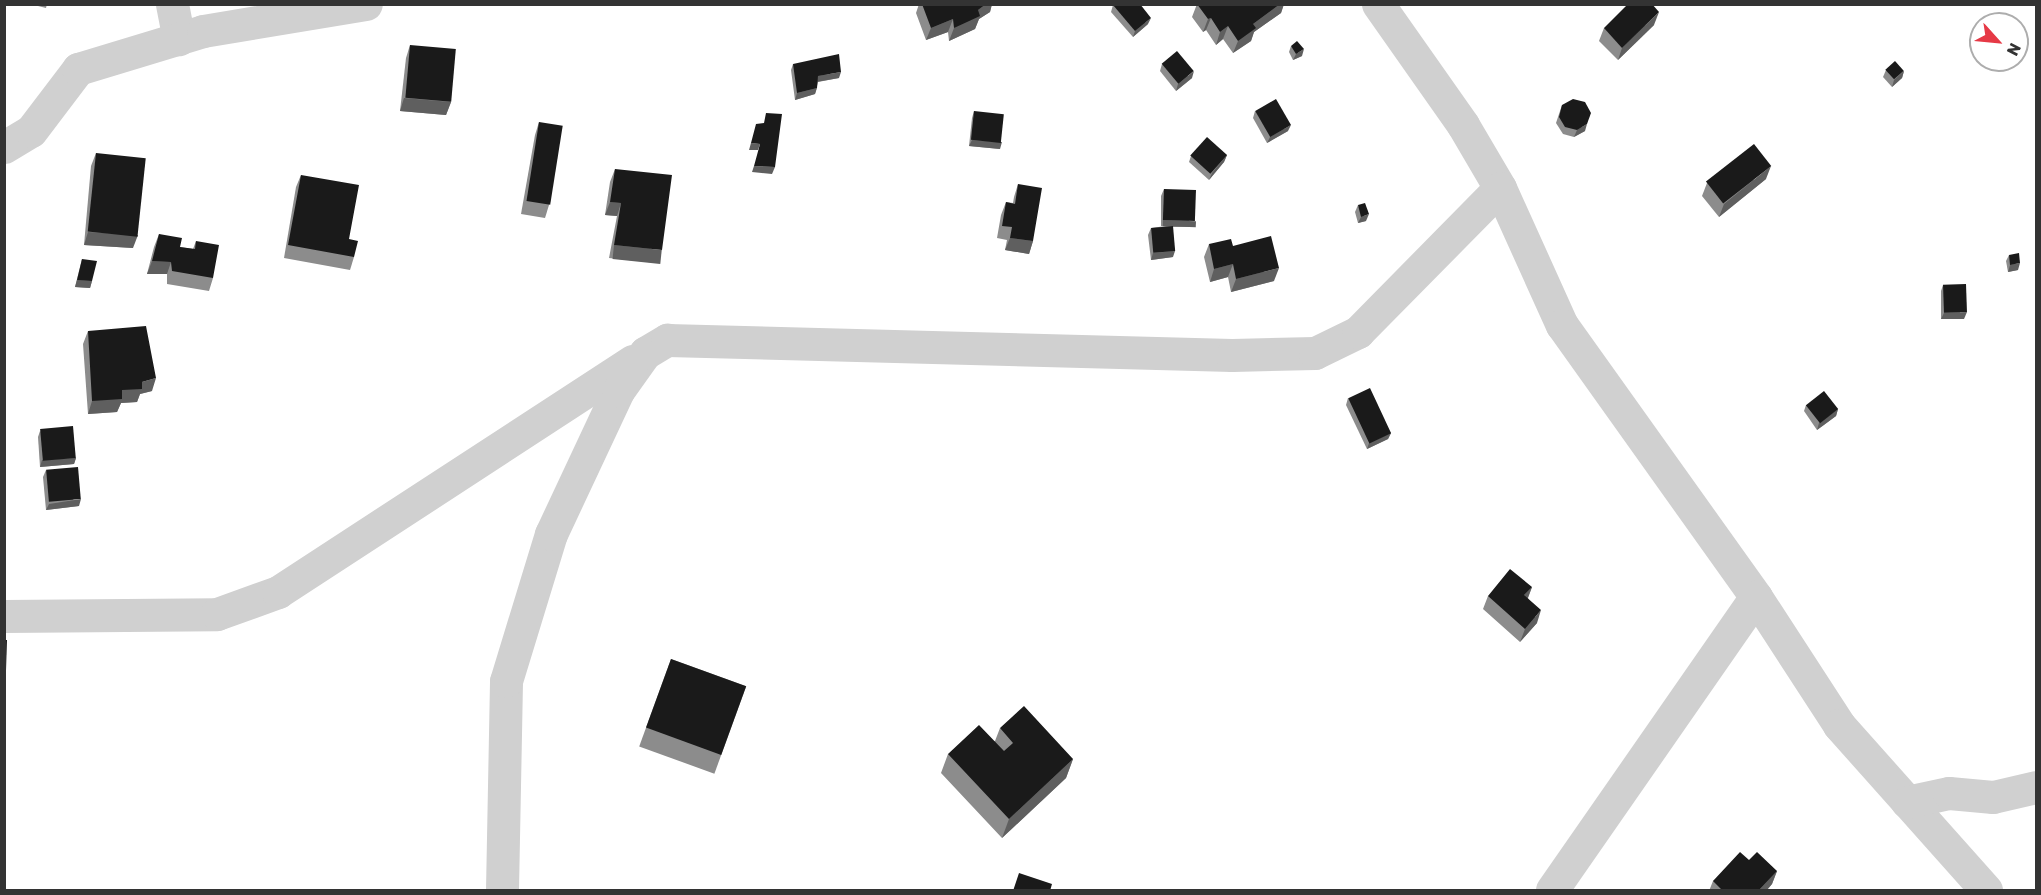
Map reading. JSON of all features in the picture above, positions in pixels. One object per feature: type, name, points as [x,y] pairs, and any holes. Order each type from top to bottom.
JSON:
[{"type":"street","points":[[172,4],[179,39]]},
{"type":"street","points":[[4,147],[31,131],[78,69],[179,39],[366,4]]},
{"type":"street","points":[[1378,4],[1463,124],[1500,188],[1562,325],[1755,597],[1839,725],[1986,891]]},
{"type":"street","points":[[4,616],[217,614],[278,592],[668,340],[1232,355],[1315,353],[1358,332],[1500,188]]},
{"type":"street","points":[[502,891],[506,681],[551,534],[618,391],[645,353]]},
{"type":"street","points":[[1552,891],[1755,597]]},
{"type":"street","points":[[1907,802],[1949,793],[1993,797],[2037,787]]},
{"type":"building","points":[[922,4],[986,4],[978,10],[980,16],[954,28],[953,19],[931,28]]},
{"type":"building","points":[[1114,4],[1140,4],[1151,18],[1135,31]]},
{"type":"building","points":[[1197,4],[1280,4],[1253,24],[1256,28],[1238,41],[1228,26],[1220,32],[1211,18],[1208,19]]},
{"type":"building","points":[[1628,4],[1652,4],[1659,12],[1622,48],[1604,28]]},
{"type":"building","points":[[1297,41],[1304,49],[1296,54],[1291,46]]},
{"type":"building","points":[[410,45],[456,49],[451,102],[405,98]]},
{"type":"building","points":[[1177,51],[1194,71],[1178,84],[1162,64]]},
{"type":"building","points":[[839,54],[841,72],[818,76],[817,88],[797,93],[793,64]]},
{"type":"building","points":[[1895,61],[1904,71],[1894,79],[1885,70]]},
{"type":"building","points":[[1276,99],[1291,125],[1270,137],[1255,111]]},
{"type":"building","points":[[1573,99],[1585,102],[1591,113],[1587,124],[1577,130],[1565,127],[1559,117],[1562,105]]},
{"type":"building","points":[[974,111],[1004,114],[1001,143],[971,140]]},
{"type":"building","points":[[766,113],[782,114],[775,167],[754,166],[760,144],[751,143],[756,124],[764,123]]},
{"type":"building","points":[[539,122],[563,126],[550,205],[526,201]]},
{"type":"building","points":[[1207,137],[1227,155],[1210,174],[1190,156]]},
{"type":"building","points":[[1754,144],[1771,166],[1723,204],[1706,182]]},
{"type":"building","points":[[96,153],[146,158],[137,237],[88,232]]},
{"type":"building","points":[[615,169],[672,175],[662,250],[614,245],[621,203],[610,202]]},
{"type":"building","points":[[301,175],[359,185],[349,239],[358,241],[354,257],[288,245]]},
{"type":"building","points":[[1018,184],[1042,188],[1033,241],[1010,238],[1012,227],[1002,226],[1006,202],[1015,204]]},
{"type":"building","points":[[1164,189],[1196,190],[1195,221],[1163,220]]},
{"type":"building","points":[[1365,203],[1369,214],[1361,217],[1358,205]]},
{"type":"building","points":[[1173,226],[1175,251],[1153,253],[1151,228]]},
{"type":"building","points":[[159,234],[182,238],[180,247],[195,249],[196,241],[219,245],[213,278],[172,271],[171,262],[152,261]]},
{"type":"building","points":[[1271,236],[1279,268],[1236,279],[1233,264],[1214,269],[1209,244],[1231,239],[1233,246]]},
{"type":"building","points":[[2019,253],[2020,263],[2010,265],[2009,255]]},
{"type":"building","points":[[82,259],[97,261],[92,281],[77,280]]},
{"type":"building","points":[[1966,284],[1967,312],[1944,313],[1943,285]]},
{"type":"building","points":[[146,326],[156,378],[142,382],[142,389],[122,390],[122,399],[92,401],[88,331]]},
{"type":"building","points":[[1370,388],[1391,433],[1369,443],[1348,398]]},
{"type":"building","points":[[1824,391],[1838,409],[1820,423],[1806,405]]},
{"type":"building","points":[[73,426],[76,458],[43,461],[40,429]]},
{"type":"building","points":[[78,467],[81,499],[49,502],[46,470]]},
{"type":"building","points":[[1510,569],[1532,587],[1524,595],[1541,610],[1525,629],[1488,596]]},
{"type":"building","points":[[4,640],[7,640],[6,670],[4,670]]},
{"type":"building","points":[[671,659],[746,686],[721,755],[646,728]]},
{"type":"building","points":[[1024,706],[1073,759],[1009,819],[948,754],[979,725],[1004,751],[1013,743],[1000,728]]},
{"type":"building","points":[[1740,852],[1749,860],[1757,852],[1777,871],[1758,891],[1723,891],[1713,881]]},
{"type":"building","points":[[1019,873],[1052,884],[1050,891],[1013,891]]}]
